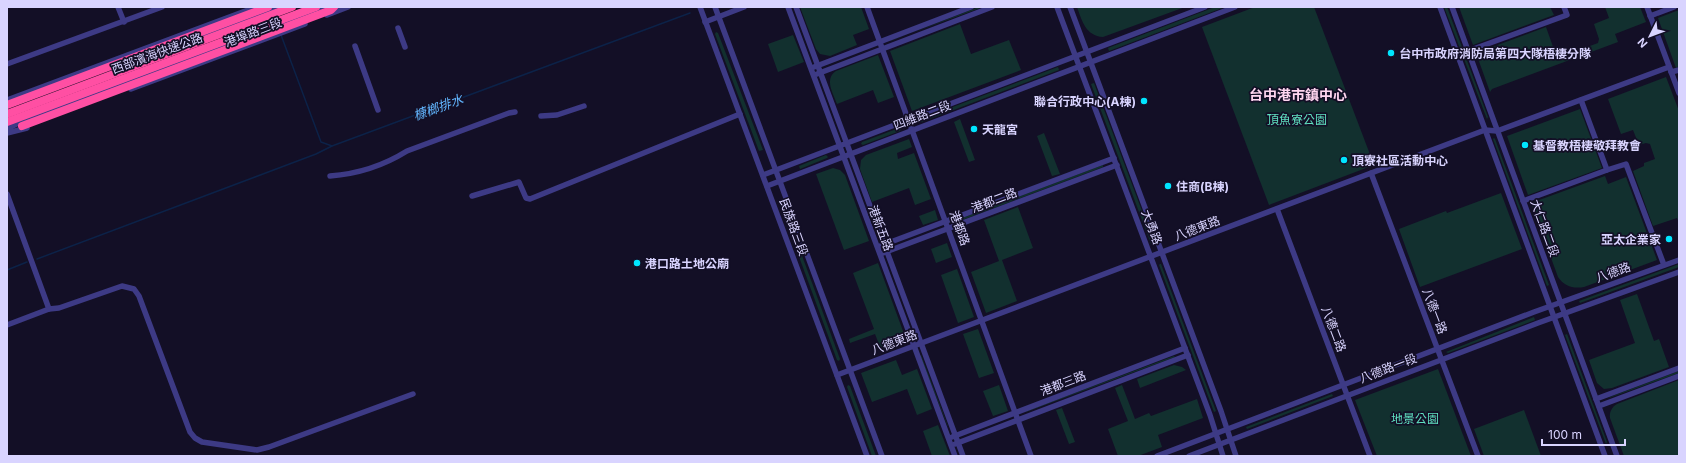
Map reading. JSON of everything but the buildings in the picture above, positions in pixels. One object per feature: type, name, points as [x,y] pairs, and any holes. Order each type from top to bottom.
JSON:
[{"type":"highway","name":"西部濱海快速公路","points":[[7,114],[292,7]]},
{"type":"highway","name":"西部濱海快速公路","points":[[7,122],[316,7]]},
{"type":"highway","points":[[22,126],[331,10],[334,7]]},
{"type":"highway","points":[[7,105],[273,9]]},
{"type":"street","points":[[118,7],[124,22]]},
{"type":"street","points":[[7,64],[162,7]]},
{"type":"street","name":"港埠路三段","points":[[7,100],[256,7]]},
{"type":"street","name":"港埠路三段","points":[[7,131],[20,122],[328,7]]},
{"type":"street","name":"港埠路三段","points":[[7,131],[23,130],[348,7]]},
{"type":"street","name":"民族路三段","points":[[700,7],[867,456]]},
{"type":"street","name":"民族路三段","points":[[714,7],[882,456]]},
{"type":"street","points":[[705,22],[744,7]]},
{"type":"street","name":"港新五路","points":[[788,7],[955,456]]},
{"type":"street","name":"港新五路","points":[[796,7],[963,456]]},
{"type":"street","name":"港都路","points":[[867,7],[1031,456]]},
{"type":"street","points":[[810,68],[971,7]]},
{"type":"street","points":[[813,75],[992,7]]},
{"type":"street","name":"大勇路","points":[[1057,7],[1081,54],[1162,252],[1222,431],[1225,442],[1224,456]]},
{"type":"street","name":"大勇路","points":[[1070,7],[1081,54],[1116,165],[1185,348],[1222,431],[1225,442],[1236,456]]},
{"type":"street","name":"四維路二段","points":[[763,175],[1205,7]]},
{"type":"street","name":"四維路二段","points":[[767,186],[1235,7]]},
{"type":"street","name":"大仁路二段","points":[[1440,7],[1485,130],[1555,305],[1604,456]]},
{"type":"street","name":"大仁路二段","points":[[1452,7],[1523,201],[1559,316],[1599,406],[1616,454]]},
{"type":"street","points":[[1468,51],[1567,15],[1564,7]]},
{"type":"street","points":[[1647,7],[1679,94]]},
{"type":"street","points":[[1650,16],[1674,7]]},
{"type":"street","name":"港埠路三段","points":[[7,109],[273,9]]},
{"type":"street","points":[[398,28],[404,47]]},
{"type":"street","points":[[355,46],[378,110]]},
{"type":"street","points":[[1497,131],[1581,100],[1670,70],[1679,70]]},
{"type":"street","points":[[1581,100],[1607,170]]},
{"type":"street","points":[[541,116],[557,116],[584,106]]},
{"type":"street","points":[[330,176],[353,174],[395,159],[407,151],[515,112]]},
{"type":"street","points":[[472,196],[519,182],[526,198],[530,199],[740,114]]},
{"type":"street","points":[[7,131],[22,126]]},
{"type":"street","name":"八德東路","points":[[837,375],[1485,130],[1497,131]]},
{"type":"street","name":"港都二路","points":[[877,248],[1114,158]]},
{"type":"street","points":[[1523,201],[1626,164],[1664,265]]},
{"type":"street","name":"港都二路","points":[[879,255],[1116,165]]},
{"type":"street","name":"八德一路","points":[[1371,173],[1478,456]]},
{"type":"street","points":[[7,194],[49,309]]},
{"type":"street","name":"八德二路","points":[[1277,209],[1370,456]]},
{"type":"street","name":"八德路","points":[[1555,305],[1679,260]]},
{"type":"street","name":"八德路","points":[[1559,316],[1679,272]]},
{"type":"street","points":[[7,325],[49,309],[59,308],[122,286],[134,289],[190,432],[195,438],[202,442],[257,450],[269,447],[413,394]]},
{"type":"street","name":"八德路一段","points":[[1156,456],[1555,305]]},
{"type":"street","name":"八德路一段","points":[[1189,456],[1559,316]]},
{"type":"street","name":"港都三路","points":[[948,438],[1185,348]]},
{"type":"street","name":"港都三路","points":[[951,445],[1188,355]]},
{"type":"street","points":[[1389,368],[1393,378]]},
{"type":"street","points":[[1596,399],[1679,368]]},
{"type":"street","points":[[1599,406],[1679,376]]},
{"type":"street","points":[[1604,456],[1616,454]]},
{"type":"green space","points":[[800,7],[861,7],[869,29],[853,35],[857,45],[830,56],[820,54],[816,49]]},
{"type":"green space","points":[[979,7],[983,7],[909,34]]},
{"type":"green space","points":[[1077,7],[1185,7],[1103,37],[1092,34],[1089,31],[1083,22]]},
{"type":"green space","points":[[1215,7],[1225,7],[1109,51],[1108,48]]},
{"type":"green space","name":"頂魚寮公園","points":[[1255,7],[1314,7],[1374,165],[1269,205],[1202,27]]},
{"type":"green space","points":[[1444,7],[1447,7],[1488,117],[1487,119]]},
{"type":"green space","points":[[1459,7],[1550,7],[1554,15],[1473,45]]},
{"type":"green space","points":[[1605,7],[1640,7],[1646,22],[1615,34],[1618,42],[1492,89],[1490,92],[1476,53],[1546,27],[1557,58],[1598,43],[1599,39],[1594,24],[1609,18]]},
{"type":"green space","points":[[1679,10],[1679,66],[1676,68],[1658,18]]},
{"type":"green space","points":[[960,24],[971,54],[1009,40],[1021,70],[912,111],[890,51]]},
{"type":"green space","points":[[716,32],[718,33],[763,150],[759,151],[715,34]]},
{"type":"green space","points":[[793,35],[804,62],[778,72],[768,44]]},
{"type":"green space","points":[[878,55],[894,97],[878,103],[873,90],[837,104],[830,86],[832,74],[836,71]]},
{"type":"green space","points":[[1058,67],[1059,70],[922,122],[920,121],[921,119]]},
{"type":"green space","points":[[1666,77],[1679,111],[1679,223],[1677,218],[1653,226],[1633,171],[1644,166],[1644,163],[1655,159],[1650,144],[1646,143],[1639,145],[1633,130],[1621,134],[1608,99]]},
{"type":"green space","points":[[1094,83],[1154,243],[1153,245],[1151,244],[1091,84]]},
{"type":"green space","points":[[1580,109],[1602,168],[1528,195],[1507,136]]},
{"type":"green space","points":[[960,119],[975,160],[969,162],[954,122]]},
{"type":"green space","points":[[899,128],[901,129],[900,131],[863,145],[861,144],[862,142]]},
{"type":"green space","points":[[1044,133],[1060,174],[1052,176],[1037,136]]},
{"type":"green space","points":[[1494,138],[1549,285],[1547,286],[1493,139]]},
{"type":"green space","points":[[909,139],[912,147],[897,153],[898,159],[914,153],[931,199],[915,205],[909,188],[872,202],[860,169],[861,160],[866,155]]},
{"type":"green space","points":[[826,155],[828,157],[827,158],[800,169],[799,166]]},
{"type":"green space","points":[[1103,165],[1103,167],[957,222],[957,220]]},
{"type":"green space","points":[[833,168],[840,170],[845,175],[869,241],[844,250],[816,174]]},
{"type":"green space","points":[[1605,176],[1608,184],[1626,177],[1657,260],[1584,287],[1576,288],[1569,286],[1563,283],[1558,277],[1531,203]]},
{"type":"green space","points":[[1501,193],[1522,249],[1420,287],[1399,229],[1446,211],[1447,213]]},
{"type":"green space","points":[[783,204],[840,359],[839,361],[837,360],[780,205]]},
{"type":"green space","points":[[1018,207],[1033,248],[1002,260],[1017,301],[986,313],[971,272],[999,261],[984,220]]},
{"type":"green space","points":[[935,210],[938,220],[923,225],[919,216]]},
{"type":"green space","points":[[947,243],[952,257],[936,263],[931,249]]},
{"type":"green space","points":[[878,263],[907,342],[882,352],[875,334],[850,343],[849,339],[874,329],[853,273]]},
{"type":"green space","points":[[1160,264],[1216,411],[1214,412],[1159,265]]},
{"type":"green space","points":[[1679,264],[1679,267],[1580,303],[1579,301]]},
{"type":"green space","points":[[957,269],[974,317],[958,323],[941,275]]},
{"type":"green space","points":[[1637,294],[1654,341],[1659,339],[1669,367],[1612,388],[1604,389],[1597,383],[1589,360],[1635,343],[1620,300]]},
{"type":"green space","points":[[1534,317],[1535,320],[1448,353],[1446,352]]},
{"type":"green space","points":[[978,329],[994,373],[979,378],[963,334]]},
{"type":"green space","points":[[1567,334],[1607,442],[1606,444],[1565,335]]},
{"type":"green space","points":[[921,355],[948,426],[948,427],[920,356]]},
{"type":"green space","points":[[1174,356],[1175,357],[1026,412],[1027,411]]},
{"type":"green space","points":[[896,360],[902,375],[917,369],[932,409],[917,415],[907,389],[872,402],[861,373]]},
{"type":"green space","points":[[1174,365],[1182,367],[1186,370],[1140,388],[1137,379]]},
{"type":"green space","name":"地景公園","points":[[1438,369],[1471,456],[1377,456],[1355,400]]},
{"type":"green space","points":[[1679,371],[1679,373],[1609,398],[1610,397]]},
{"type":"green space","points":[[1679,380],[1679,456],[1624,456],[1610,418],[1612,408],[1617,404]]},
{"type":"green space","points":[[848,385],[850,386],[876,456],[872,456],[847,387]]},
{"type":"green space","points":[[999,385],[1008,411],[993,416],[983,391]]},
{"type":"green space","points":[[1122,385],[1135,419],[1149,413],[1151,416],[1197,399],[1203,418],[1158,435],[1162,447],[1138,456],[1118,456],[1108,429],[1128,421],[1115,388]]},
{"type":"green space","points":[[1332,394],[1333,396],[1247,429],[1246,427]]},
{"type":"green space","points":[[1062,408],[1075,442],[1069,444],[1056,410]]},
{"type":"green space","points":[[1524,410],[1541,456],[1484,456],[1474,429]]},
{"type":"green space","points":[[938,425],[950,456],[932,456],[923,431]]},
{"type":"waterway","name":"槺榔排水","points":[[281,35],[321,142],[332,146],[690,13]]},
{"type":"waterway","points":[[37,259],[316,154],[332,146]]},
{"type":"waterway","points":[[7,270],[27,262]]},
{"type":"place","name":"台中市政府消防局第四大隊梧棲分隊","points":[[1391,53]]},
{"type":"place","name":"聯合行政中心(A棟)","points":[[1144,101]]},
{"type":"place","name":"天龍宮","points":[[974,129]]},
{"type":"place","name":"基督教梧棲敬拜教會","points":[[1525,145]]},
{"type":"place","name":"頂寮社區活動中心","points":[[1344,160]]},
{"type":"place","name":"住商(B棟)","points":[[1168,186]]},
{"type":"place","name":"亞太企業家","points":[[1669,239]]},
{"type":"place","name":"港口路土地公廟","points":[[637,263]]},
{"type":"district","name":"台中港市鎮中心","points":[[1298,94]]}]
